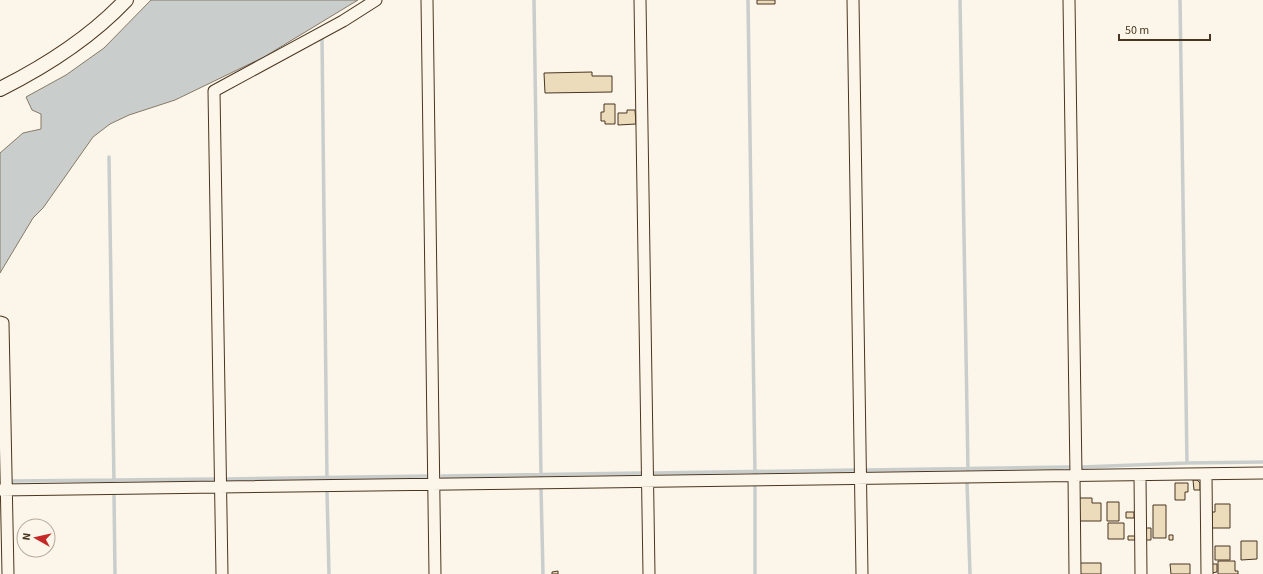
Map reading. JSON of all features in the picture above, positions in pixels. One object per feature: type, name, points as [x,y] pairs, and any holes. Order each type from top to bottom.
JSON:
[{"type":"street","points":[[0,88],[27,75],[90,33],[126,0]]},
{"type":"street","points":[[222,574],[214,91],[343,21],[376,0]]},
{"type":"street","points":[[427,0],[435,574]]},
{"type":"street","points":[[640,0],[649,574]]},
{"type":"street","points":[[854,0],[862,574]]},
{"type":"street","points":[[1069,0],[1075,574]]},
{"type":"street","points":[[0,322],[3,323],[3,490],[8,574]]},
{"type":"street","points":[[3,490],[1263,473]]},
{"type":"street","points":[[1206,474],[1207,574]]},
{"type":"street","points":[[1140,475],[1141,574]]},
{"type":"shaded area","points":[[151,0],[358,0],[264,57],[175,100],[129,115],[110,124],[93,137],[43,208],[33,218],[0,273],[0,153],[23,133],[41,129],[41,114],[32,110],[26,97],[66,75],[104,48]]},
{"type":"building","points":[[757,0],[775,0],[775,4],[757,4]]},
{"type":"building","points":[[592,72],[592,76],[612,76],[612,92],[545,93],[544,73]]},
{"type":"building","points":[[604,104],[615,104],[615,124],[605,124],[605,121],[601,121],[601,112],[604,112]]},
{"type":"building","points":[[627,110],[635,110],[636,124],[618,125],[618,113],[627,113]]},
{"type":"building","points":[[1193,480],[1197,480],[1200,483],[1200,490],[1194,490]]},
{"type":"building","points":[[1175,483],[1188,483],[1188,492],[1185,492],[1185,500],[1175,500]]},
{"type":"building","points":[[1079,498],[1092,498],[1092,503],[1101,503],[1101,521],[1079,521]]},
{"type":"building","points":[[1107,502],[1119,502],[1119,521],[1107,521]]},
{"type":"building","points":[[1215,504],[1230,504],[1230,528],[1212,528],[1212,512],[1215,512]]},
{"type":"building","points":[[1153,505],[1166,505],[1166,538],[1153,538]]},
{"type":"building","points":[[1126,512],[1134,512],[1134,518],[1126,518]]},
{"type":"building","points":[[1108,523],[1124,523],[1124,539],[1108,539]]},
{"type":"building","points":[[1145,528],[1151,528],[1151,540],[1145,540]]},
{"type":"building","points":[[1169,535],[1173,535],[1173,540],[1169,540]]},
{"type":"building","points":[[1128,536],[1135,536],[1135,540],[1128,540]]},
{"type":"building","points":[[1241,541],[1257,541],[1257,559],[1241,560]]},
{"type":"building","points":[[1215,546],[1230,546],[1230,560],[1215,560]]},
{"type":"building","points":[[1218,561],[1235,561],[1235,571],[1238,571],[1238,574],[1218,574]]},
{"type":"building","points":[[1080,563],[1101,563],[1101,574],[1080,574]]},
{"type":"building","points":[[1170,564],[1190,564],[1190,574],[1171,574]]},
{"type":"building","points":[[1211,564],[1217,564],[1217,572],[1212,573]]},
{"type":"building","points":[[558,571],[558,574],[552,574],[552,572]]},
{"type":"waterway","points":[[534,0],[541,477]]},
{"type":"waterway","points":[[748,0],[755,474]]},
{"type":"waterway","points":[[960,0],[968,471]]},
{"type":"waterway","points":[[1180,0],[1187,463]]},
{"type":"waterway","points":[[322,39],[327,480]]},
{"type":"waterway","points":[[109,157],[114,483]]},
{"type":"waterway","points":[[1082,467],[1263,462]]},
{"type":"waterway","points":[[867,470],[1069,467]]},
{"type":"waterway","points":[[654,473],[855,470]]},
{"type":"waterway","points":[[442,476],[641,473]]},
{"type":"waterway","points":[[227,479],[427,476]]},
{"type":"waterway","points":[[12,481],[216,479]]},
{"type":"waterway","points":[[967,482],[970,574]]},
{"type":"waterway","points":[[755,485],[755,574]]},
{"type":"waterway","points":[[541,488],[543,574]]},
{"type":"waterway","points":[[327,492],[329,574]]},
{"type":"waterway","points":[[114,494],[115,574]]}]
